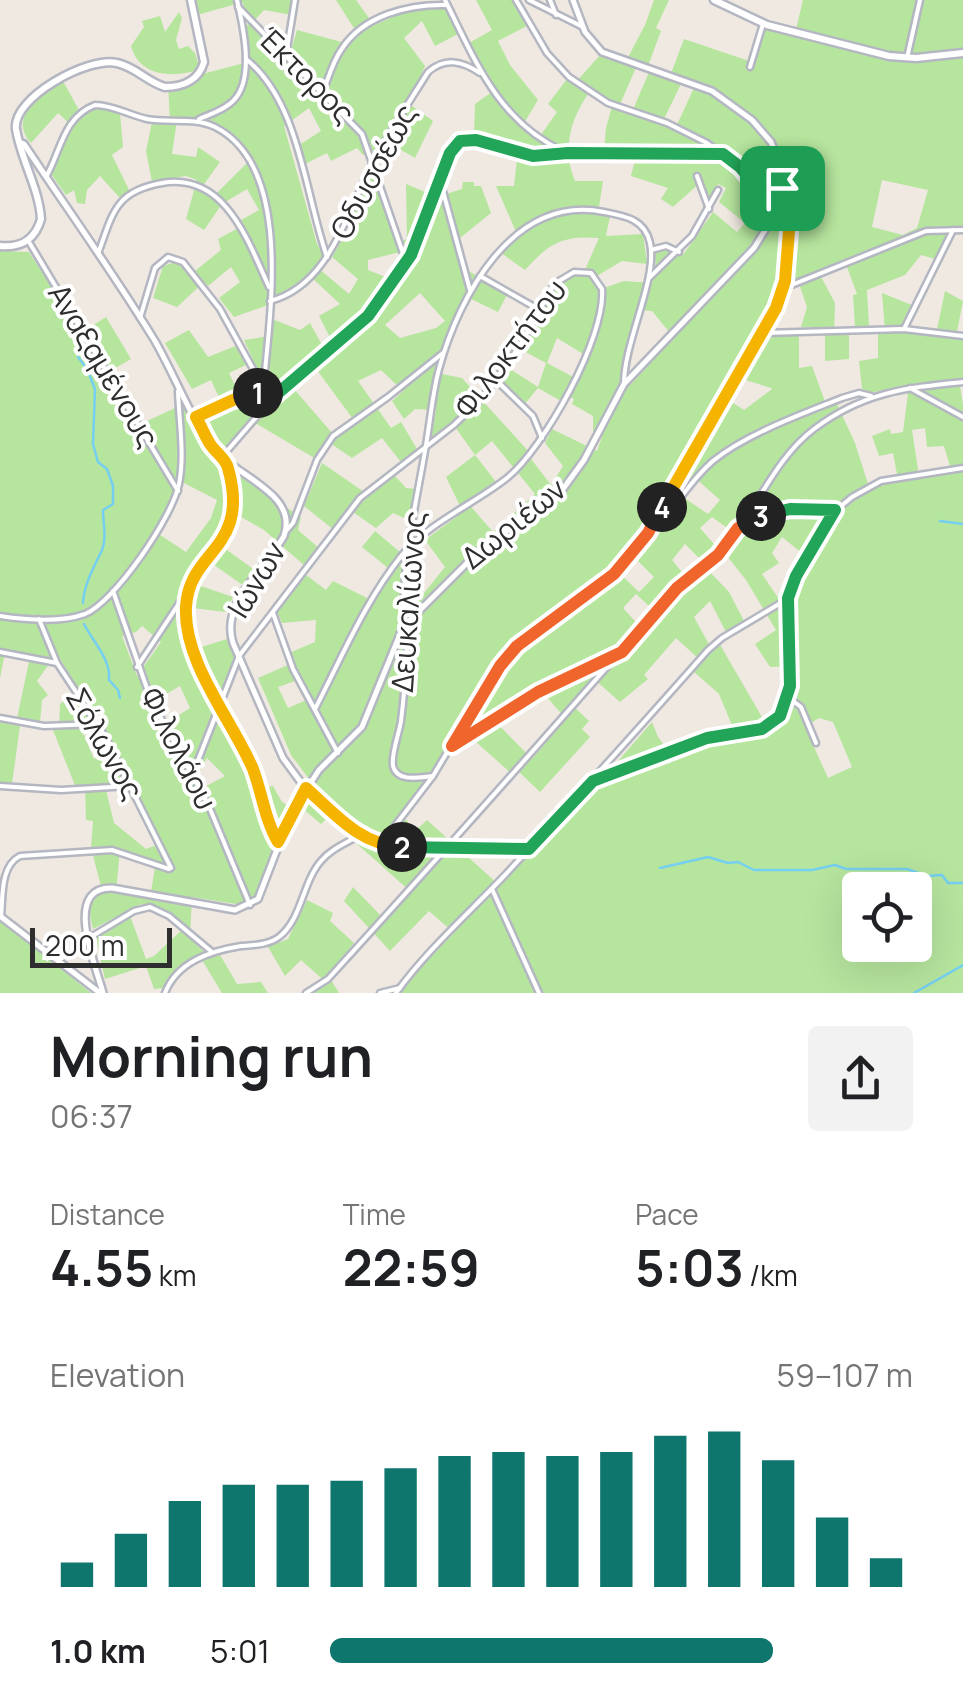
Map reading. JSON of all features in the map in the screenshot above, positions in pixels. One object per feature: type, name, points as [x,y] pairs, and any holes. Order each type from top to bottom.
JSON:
[{"type":"main road","points":[[0,246],[16,246],[28,240],[37,230],[41,216],[19,142],[19,113],[60,77],[106,62],[119,63],[168,88],[196,77],[204,61],[191,0]]},
{"type":"main road","points":[[714,0],[763,24],[889,56],[963,53]]},
{"type":"street","points":[[194,122],[236,97],[246,59],[246,31],[236,0]]},
{"type":"street","points":[[286,57],[294,0]]},
{"type":"street","points":[[516,0],[547,53],[584,88],[612,105],[682,130],[723,154],[740,167],[777,211]]},
{"type":"street","points":[[529,0],[583,27]]},
{"type":"street","points":[[550,0],[556,15]]},
{"type":"street","points":[[908,58],[920,0]]},
{"type":"street","points":[[574,1],[593,44],[607,54],[700,86],[732,102],[768,137],[789,179],[792,194],[783,289],[648,533]]},
{"type":"street","points":[[322,94],[340,51],[362,29],[409,7],[446,2],[480,73],[519,123],[568,153]]},
{"type":"street","name":"Έκτορος","points":[[238,7],[362,134],[406,262]]},
{"type":"street","points":[[750,67],[763,24]]},
{"type":"street","points":[[246,59],[262,74],[284,109],[327,257]]},
{"type":"street","name":"Οδυσσέως","points":[[270,302],[294,290],[327,257],[372,164],[432,68],[454,62],[480,73]]},
{"type":"street","points":[[46,177],[64,133],[91,106],[104,105],[151,120],[194,122],[216,128],[230,138],[247,157],[258,178],[269,231],[270,302],[263,392]]},
{"type":"street","points":[[221,458],[270,400],[360,324],[406,262],[452,149],[465,140],[479,140],[530,156],[723,154]]},
{"type":"street","name":"Ιώνων","points":[[19,142],[140,318],[221,458],[280,502],[286,516],[286,531],[230,616],[230,631],[286,763],[306,788],[360,836],[380,844],[529,849]]},
{"type":"street","name":"Δωριέων","points":[[250,906],[264,891],[278,842],[306,788],[362,727],[406,624],[478,552],[563,489],[584,460],[624,384],[758,242],[777,211],[782,169]]},
{"type":"street","points":[[697,176],[709,209]]},
{"type":"street","points":[[98,254],[122,198],[155,184],[191,182],[208,190],[233,216],[270,292]]},
{"type":"street","points":[[440,183],[470,290]]},
{"type":"street","points":[[646,282],[678,252],[718,190]]},
{"type":"street","name":"Δευκαλίωνος","points":[[433,776],[408,778],[393,767],[401,723],[407,550],[444,352],[470,290],[500,249],[529,226],[575,211],[599,211],[636,221],[646,230],[651,250]]},
{"type":"street","points":[[783,289],[926,230],[963,230]]},
{"type":"street","points":[[904,329],[953,230]]},
{"type":"street","name":"Αναξαμένους","points":[[28,240],[178,491]]},
{"type":"street","points":[[624,384],[651,250],[666,246],[678,252]]},
{"type":"street","points":[[140,318],[156,266],[166,258],[178,258],[225,316],[270,400]]},
{"type":"street","name":"Φιλοκτήτου","points":[[191,771],[199,760],[240,656],[360,498],[463,417],[496,380],[554,284],[570,273],[587,271],[601,286],[597,328],[542,438],[509,476],[407,550]]},
{"type":"street","points":[[480,276],[538,309]]},
{"type":"street","points":[[762,333],[904,329],[963,336]]},
{"type":"street","name":"Φιλοκτήτου","points":[[286,531],[329,440],[444,352]]},
{"type":"street","points":[[496,380],[534,416],[542,438]]},
{"type":"street","points":[[0,616],[39,619],[87,613],[112,591],[161,528],[178,491],[181,472],[178,382]]},
{"type":"street","points":[[306,993],[328,979],[449,847],[677,588],[718,555],[796,445],[828,419],[871,396],[963,382]]},
{"type":"street","points":[[910,388],[963,417]]},
{"type":"street","points":[[196,417],[263,392]]},
{"type":"street","points":[[380,844],[433,776],[484,690],[517,646],[606,582],[688,487],[736,446],[842,398],[860,393],[871,396]]},
{"type":"street","points":[[137,667],[234,519],[235,496],[228,463]]},
{"type":"street","points":[[593,781],[707,738],[768,727],[780,716],[787,697],[788,598],[796,576],[835,510],[862,490],[891,478],[963,468]]},
{"type":"street","points":[[738,528],[778,511],[835,510]]},
{"type":"street","points":[[315,709],[366,606],[407,550]]},
{"type":"street","name":"Φιλολάου","points":[[112,591],[137,667],[162,724],[191,771],[250,906]]},
{"type":"street","points":[[186,594],[190,639],[219,707],[253,770],[270,829],[278,842]]},
{"type":"street","points":[[380,993],[398,991],[422,958],[593,781],[708,650],[788,598]]},
{"type":"street","points":[[272,612],[292,669],[338,754]]},
{"type":"street","name":"Σόλωνος","points":[[0,917],[6,869],[20,856],[112,850],[170,868],[98,724],[57,663],[39,619]]},
{"type":"street","points":[[0,652],[57,663]]},
{"type":"street","points":[[452,746],[538,692],[622,652]]},
{"type":"street","points":[[787,697],[800,707],[816,744]]},
{"type":"street","points":[[0,718],[51,726],[98,724]]},
{"type":"street","points":[[0,786],[61,790],[130,786]]},
{"type":"street","points":[[165,993],[176,973],[212,952],[266,943],[279,936],[320,863],[332,851],[360,836]]},
{"type":"street","points":[[101,993],[85,904],[91,894],[104,888],[229,910],[250,906]]},
{"type":"street","points":[[492,889],[539,993]]},
{"type":"street","points":[[89,938],[134,910],[150,907],[169,916],[212,952]]},
{"type":"street","points":[[0,917],[101,993]]},
{"type":"green space","points":[[188,0],[295,0],[292,15],[264,10],[251,24],[288,61],[297,30],[349,44],[359,36],[336,0],[356,0],[374,25],[414,8],[445,5],[458,34],[435,46],[422,21],[404,38],[425,66],[408,103],[433,121],[415,158],[386,141],[375,158],[370,143],[365,145],[367,153],[363,155],[357,148],[331,161],[327,153],[299,167],[293,149],[321,131],[309,108],[284,126],[317,244],[326,258],[318,268],[349,294],[358,279],[332,257],[349,228],[372,170],[396,242],[407,239],[406,184],[437,197],[462,189],[463,182],[481,186],[491,213],[455,242],[463,268],[508,293],[498,312],[467,297],[437,373],[462,378],[530,453],[551,485],[563,466],[545,443],[552,429],[597,451],[602,437],[593,433],[593,416],[572,404],[574,399],[566,394],[561,401],[538,388],[523,406],[499,379],[507,367],[538,387],[546,363],[520,349],[551,291],[571,275],[584,272],[599,238],[558,243],[525,270],[501,253],[517,234],[496,186],[514,186],[518,150],[474,133],[475,104],[496,89],[469,43],[492,30],[476,0],[514,0],[527,26],[498,41],[510,65],[538,100],[521,128],[538,139],[557,112],[548,104],[567,79],[575,83],[601,54],[625,63],[654,0],[669,0],[656,28],[661,31],[648,66],[638,63],[618,109],[632,112],[649,72],[669,79],[684,39],[755,63],[768,22],[796,29],[803,0],[963,0],[963,227],[950,226],[935,259],[921,255],[905,275],[867,290],[869,326],[855,327],[853,295],[857,294],[844,259],[818,271],[835,303],[834,333],[849,334],[849,359],[825,361],[825,327],[801,327],[807,307],[797,278],[782,285],[758,335],[799,335],[799,368],[812,366],[827,407],[837,404],[870,490],[898,479],[893,453],[879,456],[872,436],[890,429],[891,434],[903,432],[908,393],[905,385],[870,393],[862,389],[859,361],[878,358],[878,332],[885,331],[882,293],[914,306],[904,332],[936,334],[945,291],[963,301],[956,337],[963,339],[963,378],[959,379],[963,405],[963,993],[396,993],[454,933],[429,911],[390,951],[344,901],[353,887],[385,920],[411,892],[356,843],[362,831],[338,808],[321,824],[296,803],[309,779],[291,755],[258,678],[290,664],[289,653],[315,642],[316,620],[282,623],[277,611],[306,575],[326,590],[333,581],[373,601],[393,572],[362,547],[375,531],[407,558],[402,595],[416,603],[445,567],[425,540],[463,512],[446,477],[475,455],[453,424],[430,442],[436,410],[415,409],[404,419],[392,401],[403,391],[381,370],[358,381],[391,428],[401,422],[417,449],[401,462],[382,438],[352,458],[327,441],[316,459],[250,420],[220,458],[238,475],[301,517],[298,530],[319,548],[305,566],[264,530],[236,514],[220,545],[256,571],[244,586],[207,560],[192,583],[233,597],[225,612],[185,607],[187,639],[192,650],[227,639],[235,659],[216,706],[257,789],[273,786],[282,802],[293,809],[270,856],[264,885],[256,899],[242,905],[192,897],[190,938],[206,954],[181,967],[163,988],[154,989],[146,966],[105,979],[96,938],[130,916],[146,959],[185,927],[164,910],[141,904],[93,929],[90,907],[102,890],[91,848],[93,821],[86,820],[85,788],[76,788],[53,730],[59,729],[60,704],[78,690],[59,657],[52,660],[37,681],[48,695],[42,700],[40,722],[17,718],[30,657],[5,653],[0,678],[0,251],[29,252],[81,333],[106,317],[131,359],[105,374],[136,426],[186,403],[196,419],[223,406],[211,380],[192,389],[165,343],[189,330],[208,357],[238,345],[248,364],[229,373],[242,400],[268,393],[244,340],[270,336],[272,319],[300,330],[310,323],[328,356],[336,349],[319,316],[340,304],[310,276],[268,305],[234,317],[219,298],[240,282],[231,267],[208,286],[204,282],[177,307],[153,298],[163,266],[176,262],[190,275],[221,250],[218,239],[244,225],[241,220],[259,210],[247,189],[222,204],[204,230],[186,219],[197,180],[186,176],[152,182],[146,151],[152,122],[170,123],[168,83],[248,62],[246,25],[250,24],[243,2],[190,17]],"holes":[[[681,84],[694,88],[675,129],[662,123]],[[590,91],[613,103],[604,150],[637,152],[631,176],[668,188],[661,199],[673,207],[702,181],[710,200],[718,184],[726,188],[719,202],[745,223],[737,232],[713,212],[683,255],[660,247],[655,252],[652,283],[624,281],[601,289],[595,277],[622,261],[647,264],[643,234],[606,236],[610,216],[598,213],[603,181],[575,181],[569,146],[578,112]],[[197,118],[221,128],[252,158],[213,197],[202,187],[220,162],[198,147],[196,157],[172,154],[177,120]],[[882,180],[928,190],[917,228],[903,235],[872,227]],[[404,251],[410,265],[398,282],[368,270],[368,260]],[[420,293],[445,321],[436,328],[400,338],[385,325]],[[639,310],[652,311],[674,338],[631,384],[621,375]],[[557,338],[588,357],[577,379],[547,363]],[[311,362],[353,419],[333,434],[287,381]],[[733,376],[772,389],[744,410],[722,396]],[[925,428],[927,447],[944,446],[952,473],[919,476],[912,430]],[[492,441],[535,494],[493,532],[466,501],[496,482],[475,455]],[[694,477],[720,500],[708,514],[680,495]],[[171,483],[184,483],[217,500],[211,518],[186,552],[154,531],[173,495]],[[712,517],[737,535],[727,556],[776,630],[755,644],[770,667],[792,666],[790,706],[785,718],[768,730],[712,742],[673,757],[652,722],[481,905],[498,884],[427,820],[416,830],[402,816],[453,740],[467,734],[512,774],[517,770],[540,792],[590,737],[582,729],[589,721],[573,706],[595,680],[620,702],[648,679],[644,675],[676,638],[700,660],[693,671],[719,694],[736,735],[769,729],[719,643],[711,648],[694,617],[710,601],[726,632],[744,621],[729,592],[708,570],[690,582],[672,560],[685,544],[704,563],[719,550],[700,528]],[[782,537],[808,558],[799,574],[793,601],[783,605],[762,574],[779,563],[772,553]],[[630,553],[654,577],[639,592],[616,570]],[[636,594],[661,617],[647,634],[623,608]],[[142,626],[161,642],[137,676],[122,636]],[[301,679],[311,698],[288,708],[278,687]],[[180,686],[190,708],[160,727],[149,704]],[[539,688],[566,719],[532,759],[491,717]],[[98,717],[114,748],[94,759],[81,728]],[[819,718],[833,722],[852,767],[828,778],[805,727]],[[207,758],[225,776],[197,791],[193,783]],[[131,782],[162,843],[146,849],[114,823],[105,786]],[[120,850],[156,862],[150,897],[116,892]]]},
{"type":"green space","points":[[179,12],[179,49],[188,46],[199,66],[195,71],[175,74],[156,72],[141,63],[131,46],[144,27],[142,21],[160,16],[165,32]]},
{"type":"green space","points":[[63,81],[80,112],[70,124],[58,113],[31,143],[23,124],[25,116]]},
{"type":"green space","points":[[102,107],[120,114],[123,147],[112,155],[130,192],[119,197],[100,176],[87,190],[85,204],[77,203],[74,190],[66,195],[51,174],[75,124]]},
{"type":"green space","points":[[322,463],[367,494],[394,475],[406,488],[417,489],[411,521],[393,513],[376,528],[350,510],[334,530],[304,506]]},
{"type":"green space","points":[[0,720],[20,726],[12,784],[0,783]]},
{"type":"green space","points":[[307,900],[333,913],[330,921],[354,943],[328,975],[339,993],[312,993],[327,983],[301,960],[285,976],[268,947],[288,939]]},
{"type":"green space","points":[[2,922],[91,993],[0,993]]},
{"type":"green space","points":[[220,955],[237,984],[261,982],[268,993],[222,993],[202,960]]},
{"type":"waterway","points":[[78,357],[95,389],[93,444],[98,462],[107,469],[113,486],[113,504],[103,510],[103,545],[87,582],[83,603]]},
{"type":"waterway","points":[[940,521],[963,524]]},
{"type":"waterway","points":[[84,624],[104,658],[109,680],[120,698]]},
{"type":"waterway","points":[[660,868],[708,857],[738,862],[754,870],[812,870],[835,865],[846,869],[907,869],[927,876],[942,875],[948,883],[963,883]]},
{"type":"waterway","points":[[914,993],[963,965]]},
{"type":"route","points":[[476,140],[533,156],[723,154],[740,167],[777,211],[782,188],[782,169],[792,194],[785,281],[776,308],[648,533],[606,582],[517,646],[500,666],[452,746],[514,705],[622,652],[677,588],[718,555],[738,528],[778,511],[835,510],[796,576],[788,598],[790,686],[780,716],[762,729],[707,738],[593,781],[529,849],[387,846],[360,836],[306,788],[278,842],[270,829],[253,770],[219,707],[188,634],[186,594],[229,528],[236,506],[228,463],[212,446],[196,417],[252,394],[263,392],[270,400],[368,316],[411,255],[450,153],[460,141],[476,140]]}]
